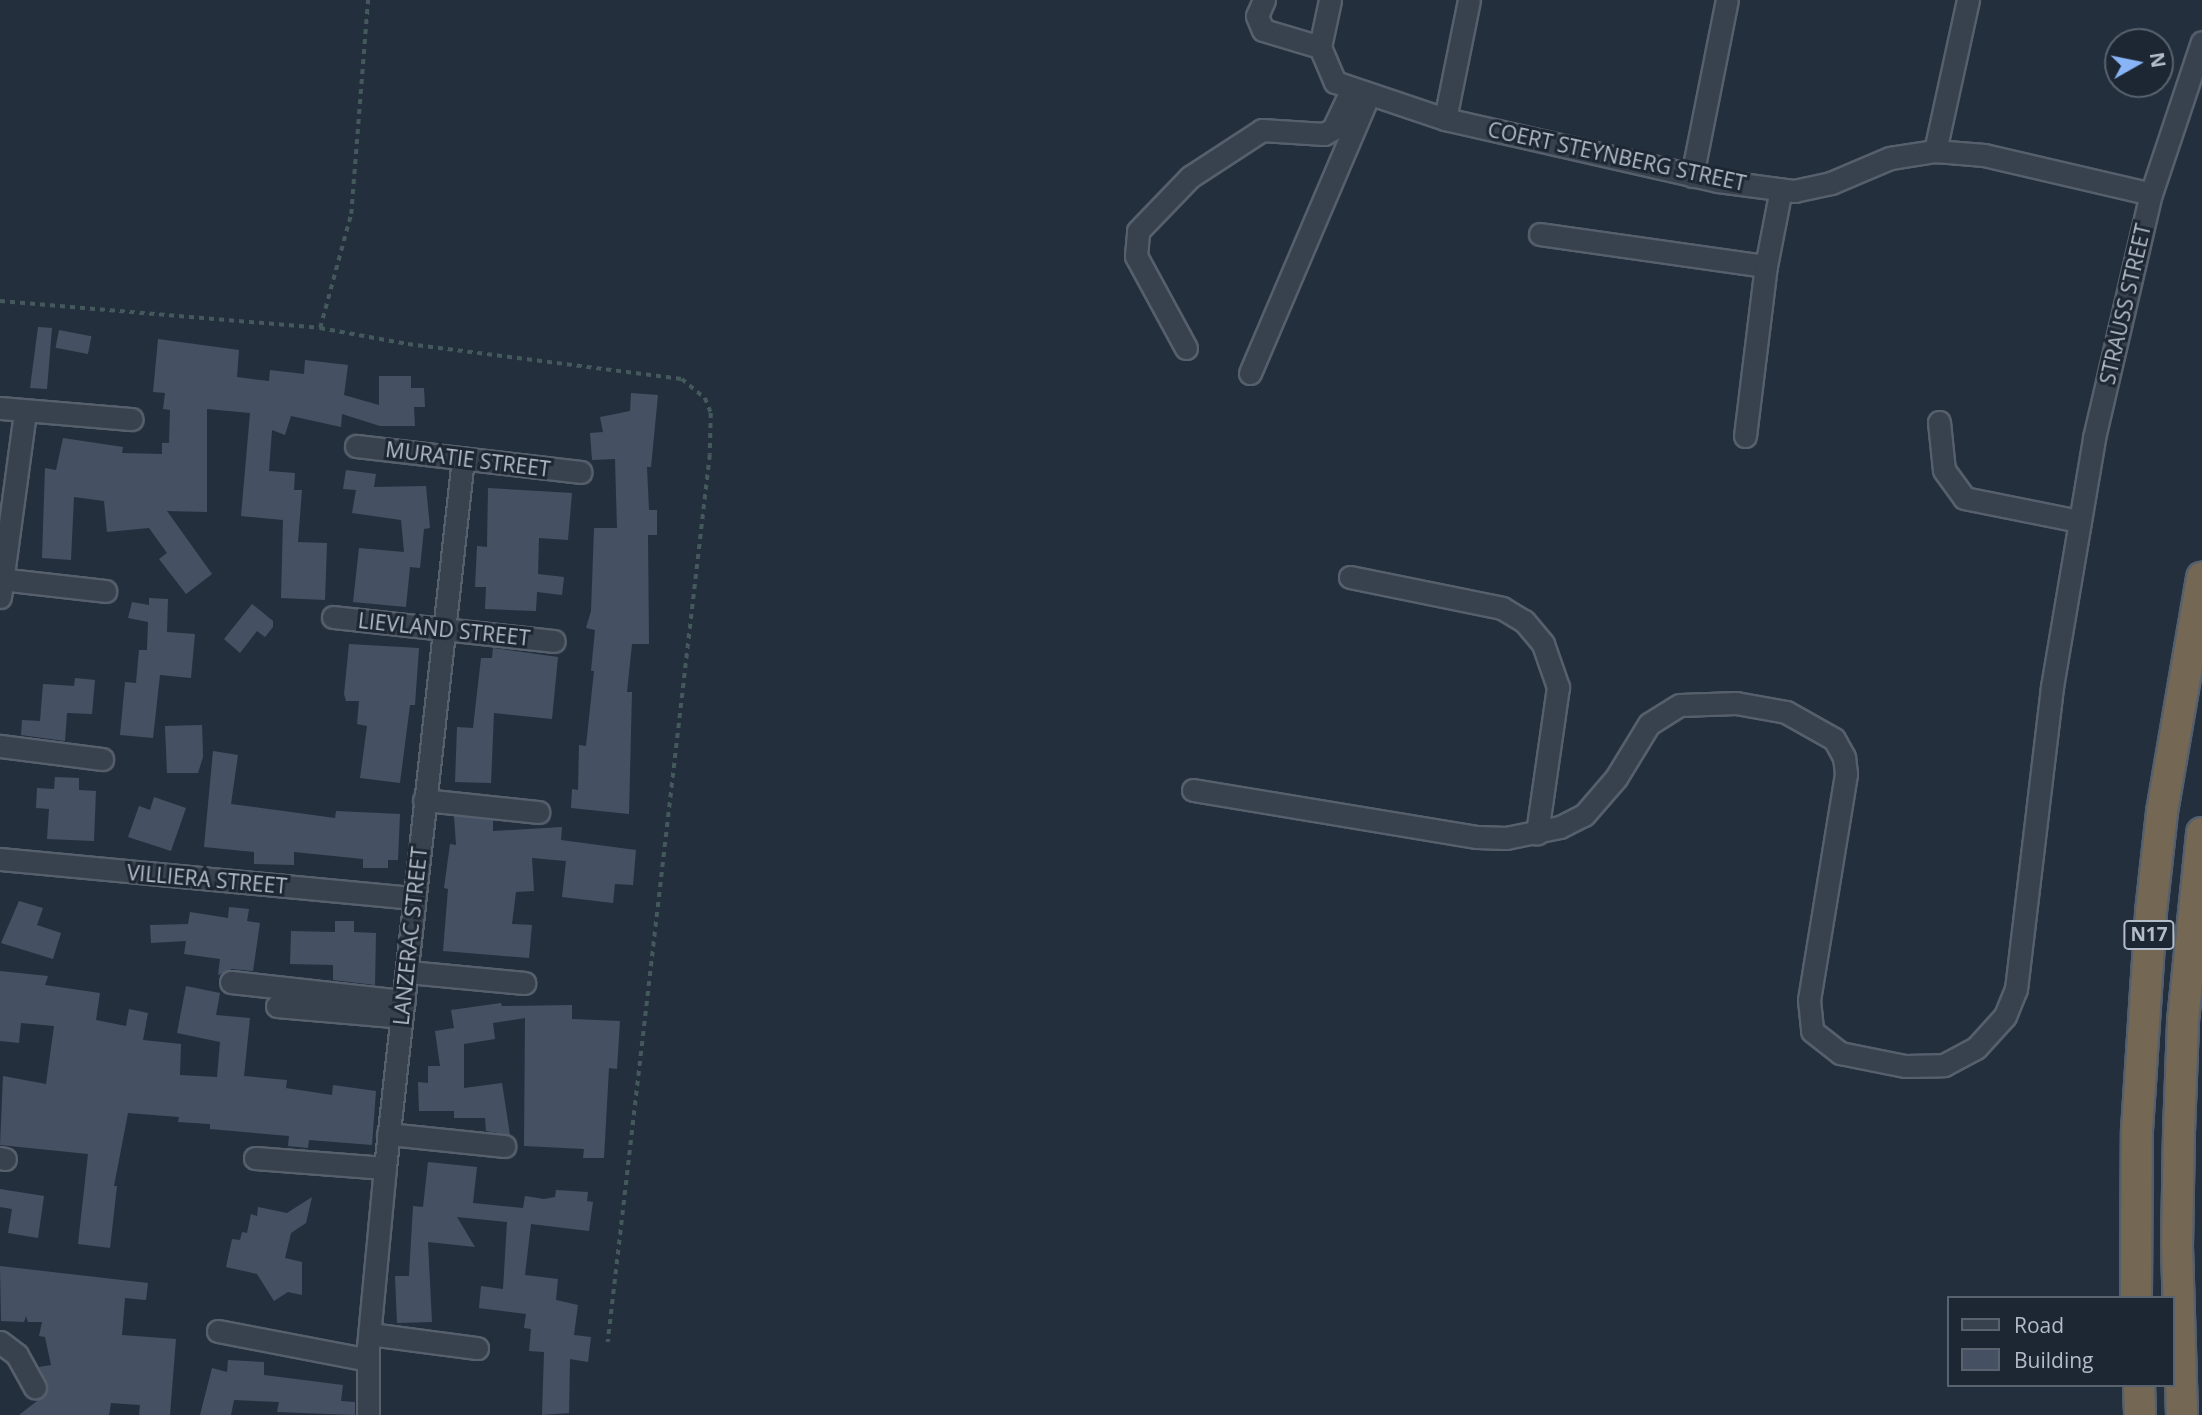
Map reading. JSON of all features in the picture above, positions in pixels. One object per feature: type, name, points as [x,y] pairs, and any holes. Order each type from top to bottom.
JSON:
[{"type":"highway","name":"N17","points":[[2136,1296],[2137,1130],[2151,912],[2162,812],[2202,577]]},
{"type":"highway","name":"N17","points":[[2182,1415],[2176,1246],[2179,1132],[2183,1021],[2202,833]]},
{"type":"highway","points":[[2139,1387],[2140,1415]]},
{"type":"street","points":[[1264,0],[1257,16],[1263,30],[1320,47]]},
{"type":"street","points":[[1330,0],[1320,47],[1335,82],[1359,94]]},
{"type":"street","points":[[1445,119],[1469,0]]},
{"type":"street","points":[[1692,176],[1727,0]]},
{"type":"street","points":[[1936,151],[1968,0]]},
{"type":"street","name":"STRAUSS STREET","points":[[1193,790],[1477,838],[1537,833],[1584,815],[1616,778],[1649,724],[1680,705],[1761,705],[1810,721],[1834,739],[1844,757],[1846,774],[1809,1000],[1812,1031],[1830,1049],[1905,1066],[1944,1065],[1962,1057],[1991,1036],[2016,989],[2040,777],[2079,521],[2151,194],[2202,42]]},
{"type":"street","points":[[1186,348],[1136,256],[1138,231],[1190,177],[1262,130],[1325,134],[1333,129],[1359,94]]},
{"type":"street","points":[[1250,373],[1359,94]]},
{"type":"street","name":"COERT STEYNBERG STREET","points":[[1359,94],[1445,119],[1692,176],[1781,189],[1831,183],[1890,158],[1936,151],[1984,155],[2151,194]]},
{"type":"street","points":[[1745,436],[1766,266],[1781,189]]},
{"type":"street","points":[[1540,234],[1766,266]]},
{"type":"street","points":[[0,408],[132,419]]},
{"type":"street","points":[[25,411],[1,585],[105,592]]},
{"type":"street","points":[[1939,422],[1944,470],[1964,498],[2079,521]]},
{"type":"street","name":"MURATIE STREET","points":[[356,446],[580,472]]},
{"type":"street","name":"LANZERAC STREET","points":[[368,1415],[368,1360],[384,1168],[408,972],[424,800],[463,458]]},
{"type":"street","points":[[1350,577],[1502,608],[1524,621],[1543,644],[1558,687],[1537,833]]},
{"type":"street","name":"LIEVLAND STREET","points":[[333,617],[554,642]]},
{"type":"street","points":[[0,746],[102,759]]},
{"type":"street","points":[[424,800],[538,812]]},
{"type":"street","name":"VILLIERA STREET","points":[[0,859],[414,898]]},
{"type":"street","points":[[408,972],[524,983]]},
{"type":"street","points":[[231,982],[403,1009]]},
{"type":"street","points":[[277,1006],[403,1009]]},
{"type":"street","points":[[388,1134],[504,1146]]},
{"type":"street","points":[[255,1158],[384,1168]]},
{"type":"street","points":[[218,1331],[368,1360]]},
{"type":"street","points":[[370,1334],[477,1348]]},
{"type":"street","points":[[0,1342],[17,1355],[35,1387]]},
{"type":"path","points":[[320,328],[351,215],[368,0]]},
{"type":"building","points":[[38,327],[52,328],[47,389],[30,388]]},
{"type":"building","points":[[59,330],[91,336],[88,354],[56,348]]},
{"type":"building","points":[[158,339],[239,350],[237,377],[269,381],[270,370],[304,374],[305,360],[348,365],[344,395],[379,405],[379,376],[411,376],[411,388],[424,388],[425,407],[414,407],[415,426],[380,426],[342,414],[341,427],[291,416],[285,435],[272,430],[269,471],[295,473],[294,490],[302,490],[298,542],[327,543],[325,600],[281,598],[283,520],[241,516],[250,413],[207,409],[207,512],[167,511],[212,574],[186,594],[159,559],[167,553],[149,528],[107,532],[104,501],[74,497],[71,560],[42,558],[45,468],[56,470],[63,438],[123,447],[122,453],[162,454],[162,443],[169,443],[170,410],[163,409],[165,393],[153,392]]},
{"type":"building","points":[[631,393],[658,395],[651,467],[647,467],[649,510],[657,510],[657,535],[648,535],[649,644],[632,644],[627,692],[632,692],[629,814],[571,808],[572,789],[578,790],[579,745],[586,746],[594,671],[591,671],[595,630],[586,628],[591,611],[594,528],[617,528],[615,459],[592,460],[590,433],[603,432],[600,417],[630,411]]},
{"type":"building","points":[[346,470],[376,474],[374,487],[426,486],[430,528],[424,529],[420,568],[410,567],[406,607],[353,602],[359,548],[404,552],[401,520],[352,513],[356,490],[343,489]]},
{"type":"building","points":[[488,488],[572,493],[568,540],[539,538],[538,574],[564,577],[562,595],[537,592],[536,611],[485,609],[486,587],[475,587],[477,546],[487,547]]},
{"type":"building","points":[[149,598],[168,599],[167,632],[195,634],[191,678],[160,675],[153,738],[120,735],[125,682],[136,683],[139,650],[147,650],[148,622],[128,618],[132,602],[149,605]]},
{"type":"building","points":[[252,604],[273,621],[273,627],[265,637],[257,631],[240,653],[224,639]]},
{"type":"building","points":[[349,644],[419,648],[415,705],[410,705],[400,783],[360,778],[367,726],[357,724],[359,701],[346,701],[344,694]]},
{"type":"building","points":[[493,648],[558,657],[552,719],[494,713],[491,783],[455,782],[457,727],[473,728],[481,658],[492,658]]},
{"type":"building","points":[[75,678],[95,680],[92,714],[67,713],[65,741],[21,735],[22,720],[40,721],[43,684],[74,686]]},
{"type":"building","points":[[202,725],[203,757],[198,773],[167,773],[165,726]]},
{"type":"building","points":[[213,751],[238,755],[231,804],[335,818],[336,811],[400,814],[398,860],[388,860],[388,868],[363,868],[363,859],[294,852],[294,865],[254,864],[254,852],[204,847]]},
{"type":"building","points":[[55,777],[79,778],[79,790],[96,791],[94,841],[47,839],[49,809],[36,808],[37,788],[54,789]]},
{"type":"building","points":[[154,797],[186,808],[171,851],[128,837],[139,806],[150,810]]},
{"type":"building","points":[[454,816],[493,820],[493,831],[562,827],[561,840],[636,850],[633,885],[615,884],[613,903],[562,897],[566,861],[532,858],[534,891],[516,892],[512,924],[532,925],[529,958],[443,951],[448,889],[444,888],[450,844],[456,845]]},
{"type":"building","points":[[19,901],[43,908],[37,925],[61,933],[53,959],[1,943]]},
{"type":"building","points":[[229,907],[249,909],[247,921],[260,923],[253,971],[232,969],[218,975],[220,959],[184,954],[186,941],[151,943],[150,925],[188,924],[190,912],[228,918]]},
{"type":"building","points":[[335,921],[354,921],[354,932],[376,933],[375,985],[333,980],[333,965],[290,964],[291,931],[335,932]]},
{"type":"building","points":[[0,971],[48,976],[45,985],[100,993],[96,1020],[126,1026],[129,1009],[148,1013],[143,1040],[181,1044],[180,1075],[217,1077],[220,1042],[177,1033],[186,986],[220,993],[216,1015],[250,1018],[244,1076],[287,1080],[286,1088],[332,1095],[333,1085],[376,1091],[372,1145],[309,1140],[308,1148],[288,1146],[289,1136],[210,1129],[210,1124],[178,1122],[179,1117],[128,1113],[114,1186],[117,1186],[110,1248],[78,1244],[88,1154],[0,1145],[3,1076],[46,1084],[54,1026],[21,1023],[19,1043],[0,1041]]},
{"type":"building","points":[[501,1003],[502,1006],[572,1005],[572,1019],[620,1021],[617,1069],[609,1068],[604,1158],[583,1158],[584,1149],[524,1146],[525,1018],[493,1023],[495,1039],[464,1044],[464,1088],[502,1083],[510,1135],[486,1131],[485,1118],[454,1118],[454,1111],[419,1111],[418,1082],[428,1083],[428,1066],[440,1066],[435,1031],[454,1028],[451,1010]]},
{"type":"building","points":[[428,1162],[477,1167],[473,1203],[523,1208],[525,1196],[544,1199],[555,1197],[556,1190],[588,1192],[587,1201],[593,1202],[589,1231],[531,1224],[525,1275],[558,1279],[556,1300],[578,1305],[574,1335],[591,1337],[588,1362],[570,1359],[569,1413],[542,1415],[544,1352],[529,1351],[531,1329],[524,1328],[526,1314],[479,1308],[481,1286],[503,1289],[507,1222],[457,1217],[475,1247],[428,1242],[432,1322],[397,1323],[395,1276],[409,1276],[413,1206],[423,1207]]},
{"type":"building","points":[[0,1189],[44,1196],[38,1238],[8,1233],[12,1209],[0,1207]]},
{"type":"building","points":[[312,1197],[306,1223],[291,1233],[285,1258],[302,1262],[302,1295],[288,1292],[274,1301],[257,1274],[226,1267],[232,1239],[240,1240],[242,1232],[247,1233],[251,1214],[257,1216],[258,1207],[287,1213]]},
{"type":"building","points":[[0,1266],[148,1283],[146,1300],[125,1298],[122,1335],[176,1339],[170,1415],[139,1415],[140,1405],[111,1403],[109,1415],[19,1415],[46,1394],[48,1386],[39,1367],[51,1365],[45,1337],[39,1336],[42,1322],[28,1322],[26,1316],[24,1322],[1,1321]]},
{"type":"building","points":[[228,1360],[264,1362],[264,1375],[343,1385],[341,1401],[355,1402],[355,1415],[277,1412],[279,1402],[234,1400],[231,1415],[200,1415],[212,1368],[227,1372]]}]
